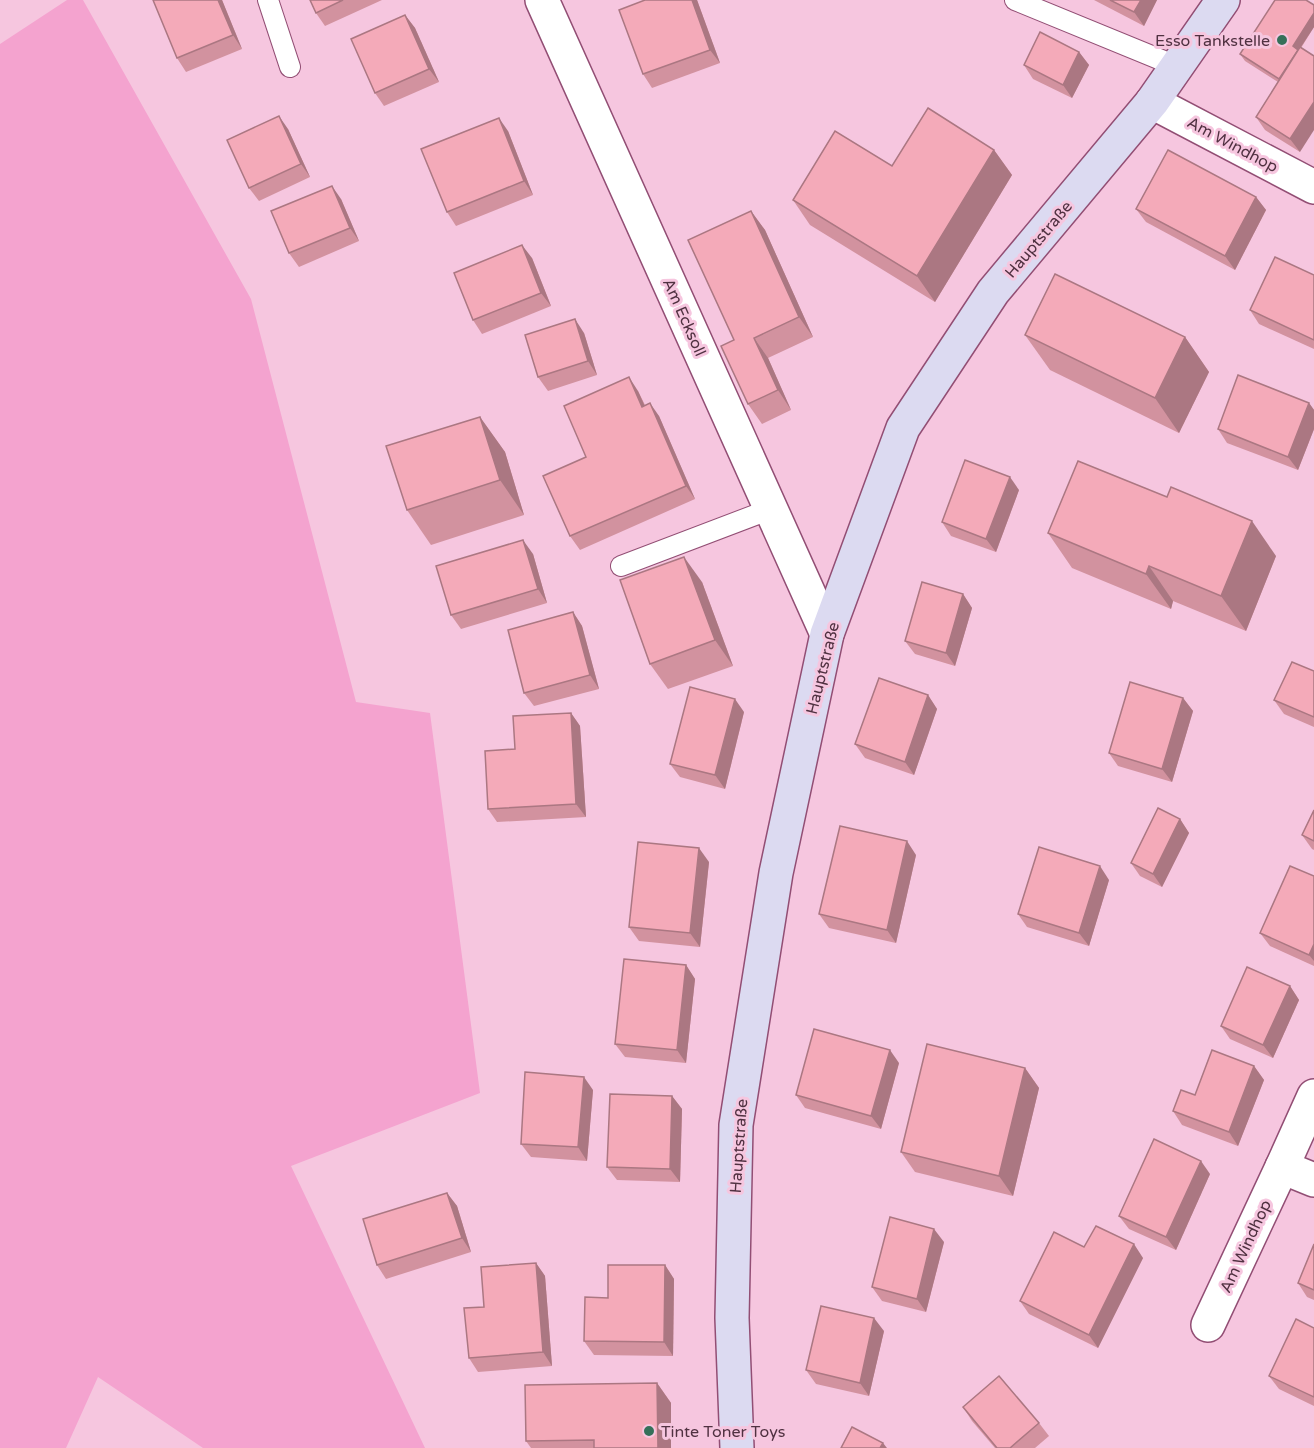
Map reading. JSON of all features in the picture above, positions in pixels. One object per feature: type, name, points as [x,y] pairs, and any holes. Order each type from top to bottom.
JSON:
[{"type":"street","name":"Am Ecksoll","points":[[542,0],[827,634]]},
{"type":"street","name":"Hauptstraße","points":[[737,1448],[732,1318],[736,1125],[776,873],[827,634],[903,428],[993,292],[1152,102],[1223,0]]},
{"type":"street","name":"Am Windhop","points":[[1152,102],[1314,187]]},
{"type":"street","name":"Am Windhop","points":[[1208,1325],[1314,1096]]},
{"type":"street","points":[[1282,1167],[1314,1180]]},
{"type":"lane","points":[[268,0],[290,67]]},
{"type":"lane","points":[[1015,0],[1176,66]]},
{"type":"lane","points":[[621,566],[771,509]]},
{"type":"shaded area","points":[[67,0],[83,0],[251,299],[356,702],[430,713],[480,1093],[291,1166],[425,1448],[203,1448],[98,1377],[66,1448],[0,1448],[0,44]]},
{"type":"building","points":[[153,0],[218,0],[233,35],[177,58]]},
{"type":"building","points":[[310,0],[343,0],[316,13]]},
{"type":"building","points":[[645,0],[692,0],[710,50],[643,74],[619,10]]},
{"type":"building","points":[[1110,0],[1141,0],[1134,12]]},
{"type":"building","name":"Esso Tankstelle","points":[[1275,0],[1306,0],[1314,5],[1314,13],[1293,46],[1298,50],[1279,79],[1240,54]]},
{"type":"building","points":[[405,15],[429,69],[375,93],[351,39]]},
{"type":"building","points":[[1040,32],[1079,52],[1063,85],[1024,65]]},
{"type":"building","points":[[1300,47],[1314,56],[1314,102],[1290,139],[1256,117]]},
{"type":"building","points":[[928,108],[994,150],[917,276],[793,200],[835,131],[892,166]]},
{"type":"building","points":[[279,116],[301,164],[249,188],[227,140]]},
{"type":"building","points":[[499,118],[524,181],[447,212],[421,149]]},
{"type":"building","points":[[1168,150],[1256,197],[1225,256],[1136,209]]},
{"type":"building","points":[[332,186],[350,228],[289,253],[271,211]]},
{"type":"building","points":[[751,211],[799,317],[754,338],[778,390],[748,404],[721,346],[734,340],[688,240]]},
{"type":"building","points":[[522,245],[541,293],[473,320],[454,273]]},
{"type":"building","points":[[1275,257],[1314,275],[1314,340],[1250,310]]},
{"type":"building","points":[[1055,274],[1185,337],[1155,398],[1025,335]]},
{"type":"building","points":[[575,319],[588,361],[538,377],[525,335]]},
{"type":"building","points":[[1238,375],[1309,403],[1288,457],[1218,429]]},
{"type":"building","points":[[629,377],[642,407],[650,403],[686,486],[570,536],[543,476],[586,457],[564,406]]},
{"type":"building","points":[[480,417],[500,480],[407,510],[386,446]]},
{"type":"building","points":[[965,460],[1010,477],[986,539],[942,522]]},
{"type":"building","points":[[1078,461],[1167,497],[1171,487],[1252,521],[1221,596],[1149,566],[1146,574],[1048,533]]},
{"type":"building","points":[[523,540],[538,589],[451,615],[436,566]]},
{"type":"building","points":[[684,557],[715,640],[650,664],[620,580]]},
{"type":"building","points":[[922,582],[963,594],[946,653],[905,641]]},
{"type":"building","points":[[573,612],[590,675],[524,693],[508,630]]},
{"type":"building","points":[[1292,662],[1314,671],[1314,717],[1274,700]]},
{"type":"building","points":[[879,678],[928,695],[905,762],[855,744]]},
{"type":"building","points":[[1130,682],[1183,698],[1162,769],[1109,753]]},
{"type":"building","points":[[690,687],[735,699],[715,775],[670,764]]},
{"type":"building","points":[[571,713],[576,804],[488,809],[485,751],[515,749],[513,716]]},
{"type":"building","points":[[1158,808],[1180,819],[1153,874],[1131,863]]},
{"type":"building","points":[[1314,810],[1314,841],[1302,835]]},
{"type":"building","points":[[840,826],[907,841],[887,930],[819,914]]},
{"type":"building","points":[[638,842],[699,848],[690,933],[629,927]]},
{"type":"building","points":[[1039,847],[1100,866],[1079,933],[1018,914]]},
{"type":"building","points":[[1290,866],[1314,876],[1314,944],[1309,955],[1260,933]]},
{"type":"building","points":[[624,959],[686,965],[677,1050],[615,1044]]},
{"type":"building","points":[[1247,967],[1290,986],[1263,1045],[1221,1026]]},
{"type":"building","points":[[814,1029],[890,1050],[871,1116],[796,1095]]},
{"type":"building","points":[[927,1044],[1025,1068],[999,1176],[901,1152]]},
{"type":"building","points":[[1212,1050],[1254,1066],[1229,1132],[1173,1111],[1181,1090],[1195,1095]]},
{"type":"building","points":[[525,1072],[584,1077],[578,1147],[521,1144]]},
{"type":"building","points":[[610,1094],[672,1096],[670,1169],[607,1167]]},
{"type":"building","points":[[1154,1139],[1201,1161],[1166,1237],[1119,1216]]},
{"type":"building","points":[[447,1193],[462,1238],[377,1265],[363,1219]]},
{"type":"building","points":[[890,1217],[934,1229],[917,1299],[872,1287]]},
{"type":"building","points":[[1096,1226],[1134,1244],[1089,1335],[1020,1301],[1054,1232],[1084,1247]]},
{"type":"building","points":[[1314,1244],[1314,1290],[1298,1283]]},
{"type":"building","points":[[536,1263],[543,1352],[469,1358],[464,1308],[484,1307],[481,1267]]},
{"type":"building","points":[[608,1265],[665,1265],[664,1342],[584,1341],[585,1297],[608,1298]]},
{"type":"building","points":[[821,1306],[874,1318],[860,1383],[806,1370]]},
{"type":"building","points":[[1296,1319],[1314,1328],[1314,1397],[1269,1376]]},
{"type":"building","points":[[999,1376],[1039,1423],[1010,1448],[997,1448],[963,1407]]},
{"type":"building","points":[[657,1383],[658,1448],[594,1448],[594,1440],[526,1441],[525,1385]]},
{"type":"building","points":[[852,1427],[883,1443],[880,1448],[841,1448]]},
{"type":"place","name":"Esso Tankstelle","points":[[1282,40]]},
{"type":"place","name":"Tinte Toner Toys","points":[[649,1431]]}]
